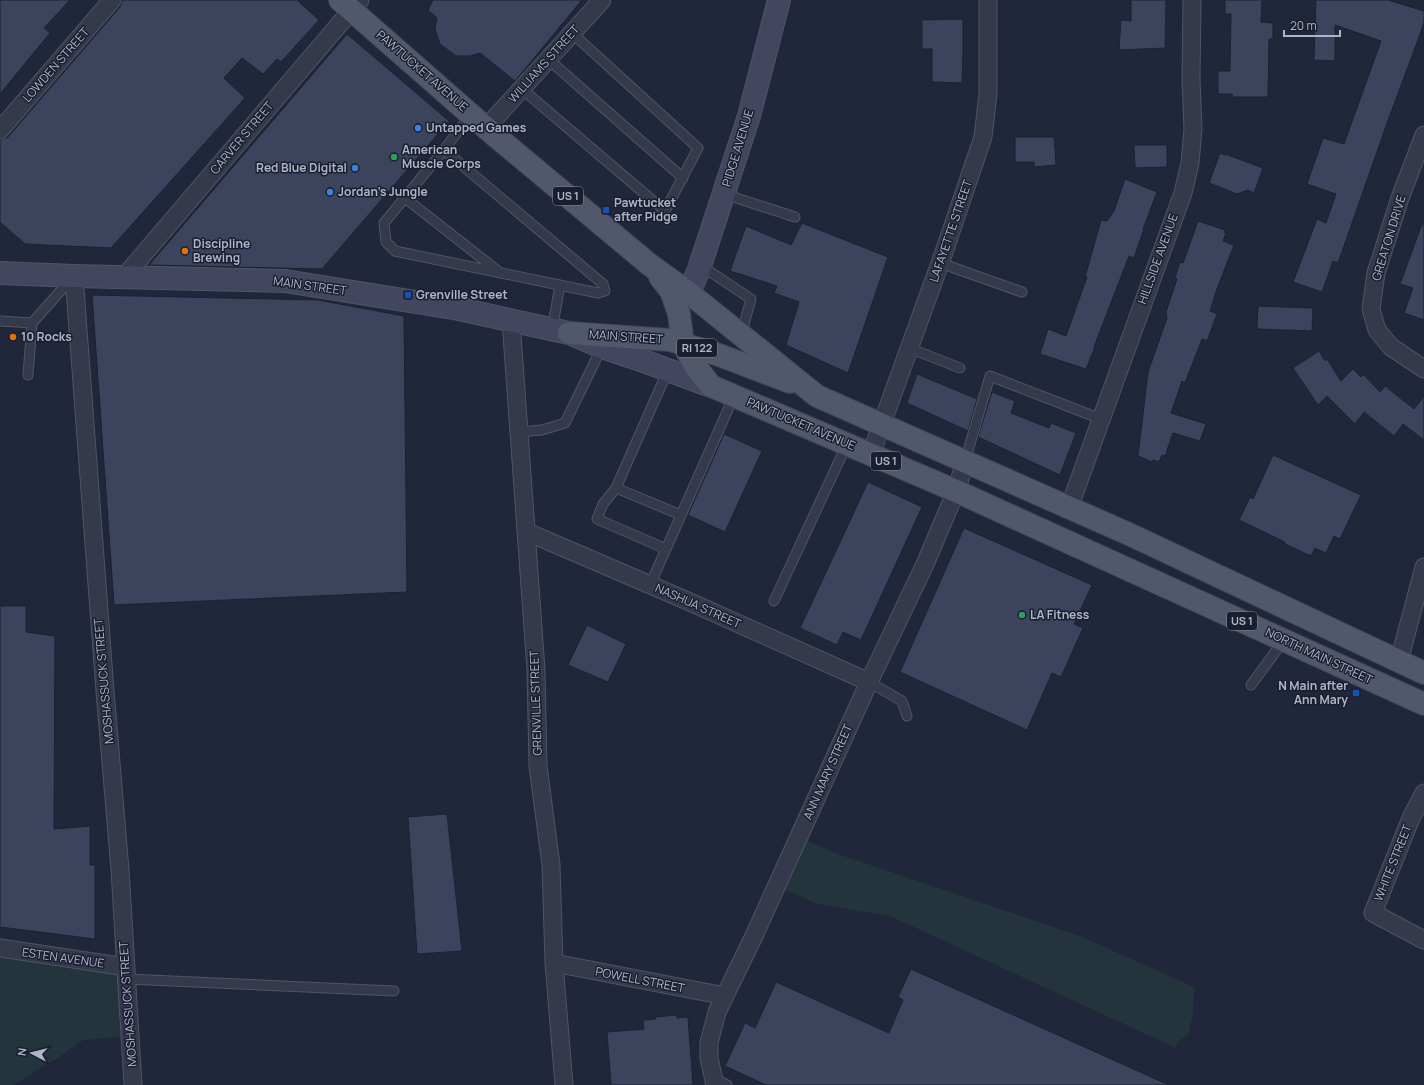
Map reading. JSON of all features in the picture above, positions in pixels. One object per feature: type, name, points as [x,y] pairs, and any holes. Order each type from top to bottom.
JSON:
[{"type":"main road","name":"PIDGE AVENUE","points":[[689,293],[700,265],[749,116],[779,0]]},
{"type":"main road","name":"PAWTUCKET AVENUE","points":[[351,3],[478,121],[650,265],[689,293],[818,396],[1067,507]]},
{"type":"main road","name":"PAWTUCKET AVENUE","points":[[650,265],[671,291],[680,314],[683,344],[696,367],[711,386],[871,454],[1061,538]]},
{"type":"main road","name":"MAIN STREET","points":[[1,272],[74,276],[285,281],[459,309],[560,331],[670,340],[719,355],[789,382],[818,396]]},
{"type":"main road","name":"MAIN STREET","points":[[560,331],[711,386]]},
{"type":"main road","points":[[1061,538],[1067,507]]},
{"type":"main road","name":"US 1","points":[[1067,507],[1210,572],[1424,673]]},
{"type":"main road","name":"NORTH MAIN STREET","points":[[1061,538],[1424,704]]},
{"type":"street","name":"LOWDEN STREET","points":[[0,130],[112,0]]},
{"type":"street","name":"WILLIAMS STREET","points":[[478,121],[522,89],[602,0]]},
{"type":"street","name":"LAFAYETTE STREET","points":[[871,454],[940,263],[983,137],[988,94],[988,0]]},
{"type":"street","name":"HILLSIDE AVENUE","points":[[1067,507],[1101,419],[1182,193],[1190,163],[1193,130],[1191,80],[1192,0]]},
{"type":"street","name":"CARVER STREET","points":[[124,277],[351,3]]},
{"type":"street","name":"GREATON DRIVE","points":[[1424,136],[1400,198],[1376,273],[1371,309],[1377,330],[1391,348],[1424,369]]},
{"type":"street","name":"MOSHASSUCK STREET","points":[[74,276],[120,870],[134,1085]]},
{"type":"street","name":"GRENVILLE STREET","points":[[511,321],[536,670],[538,766],[551,865],[554,963],[564,1085]]},
{"type":"street","name":"ANN MARY STREET","points":[[718,1083],[709,1058],[709,1043],[717,1012],[753,938],[869,682],[926,562],[956,491],[965,462]]},
{"type":"street","name":"NASHUA STREET","points":[[527,532],[869,682]]},
{"type":"street","points":[[1399,662],[1424,567]]},
{"type":"street","name":"WHITE STREET","points":[[1424,793],[1411,818],[1373,913],[1424,940]]},
{"type":"street","name":"ESTEN AVENUE","points":[[0,948],[126,973]]},
{"type":"street","name":"POWELL STREET","points":[[554,963],[725,996]]},
{"type":"lane","points":[[522,89],[665,211],[698,148],[572,33]]},
{"type":"lane","points":[[548,59],[683,178]]},
{"type":"lane","points":[[444,150],[603,284],[605,291],[598,293],[395,251],[386,242],[384,223],[444,150],[478,121]]},
{"type":"lane","points":[[724,194],[795,217]]},
{"type":"lane","points":[[405,198],[500,273]]},
{"type":"lane","points":[[940,263],[1022,292]]},
{"type":"lane","points":[[700,265],[751,299],[741,335]]},
{"type":"lane","points":[[28,375],[32,323],[74,276]]},
{"type":"lane","points":[[560,285],[560,331]]},
{"type":"lane","points":[[0,321],[32,323]]},
{"type":"lane","points":[[519,432],[542,430],[565,423],[602,347]]},
{"type":"lane","points":[[909,348],[960,368]]},
{"type":"lane","points":[[666,549],[596,519],[603,504],[616,488],[668,370]]},
{"type":"lane","points":[[965,462],[990,376],[1101,419]]},
{"type":"lane","points":[[650,585],[734,396]]},
{"type":"lane","points":[[774,601],[847,444]]},
{"type":"lane","points":[[616,488],[681,514]]},
{"type":"lane","points":[[1251,685],[1284,640]]},
{"type":"lane","points":[[869,682],[902,701],[907,716]]},
{"type":"lane","points":[[126,973],[394,991]]},
{"type":"shaded area","points":[[799,837],[835,853],[1080,936],[1194,987],[1193,1012],[1189,1033],[1177,1043],[1176,1048],[890,916],[818,904],[776,886]]},
{"type":"shaded area","points":[[0,949],[121,967],[127,1036],[83,1040],[56,1059],[13,1085],[0,1085]]},
{"type":"building","points":[[0,0],[70,0],[44,28],[50,33],[0,94]]},
{"type":"building","points":[[122,0],[297,0],[319,20],[281,62],[277,59],[263,74],[242,58],[224,78],[245,98],[111,248],[25,244],[0,222],[0,140],[8,137],[120,7]]},
{"type":"building","points":[[433,0],[582,0],[515,81],[480,53],[470,56],[456,56],[440,44],[435,29],[437,18],[428,10]]},
{"type":"building","points":[[1131,0],[1166,0],[1165,48],[1119,50],[1121,20],[1131,21]]},
{"type":"building","points":[[1225,0],[1262,0],[1261,22],[1273,23],[1273,39],[1269,39],[1268,97],[1233,97],[1232,94],[1218,94],[1218,71],[1230,71],[1231,14],[1225,14]]},
{"type":"building","points":[[1316,0],[1388,0],[1424,11],[1424,22],[1419,37],[1338,263],[1333,261],[1322,292],[1293,282],[1317,219],[1326,223],[1336,194],[1307,184],[1323,138],[1344,144],[1381,41],[1335,25],[1335,61],[1314,60]]},
{"type":"building","points":[[963,19],[962,83],[932,82],[932,49],[922,49],[922,20]]},
{"type":"building","points":[[347,34],[449,121],[322,269],[149,265]]},
{"type":"building","points":[[1015,137],[1054,137],[1056,165],[1034,167],[1034,162],[1015,162]]},
{"type":"building","points":[[1134,145],[1167,145],[1167,167],[1135,168]]},
{"type":"building","points":[[1220,153],[1263,168],[1254,193],[1248,190],[1237,194],[1209,183]]},
{"type":"building","points":[[1125,179],[1157,192],[1134,258],[1129,256],[1086,369],[1040,354],[1048,329],[1066,336],[1087,277],[1085,277],[1101,220],[1107,221],[1114,211]]},
{"type":"building","points":[[1198,221],[1225,230],[1224,232],[1226,233],[1223,241],[1234,245],[1210,311],[1217,314],[1207,341],[1202,339],[1185,383],[1182,381],[1171,413],[1206,424],[1200,441],[1173,433],[1165,456],[1162,455],[1159,462],[1153,460],[1152,462],[1138,456],[1148,372],[1167,318],[1166,312],[1177,279],[1175,278],[1180,262],[1183,263]]},
{"type":"building","points":[[802,223],[888,257],[848,373],[786,345],[799,302],[774,293],[777,286],[730,271],[746,226],[791,245]]},
{"type":"building","points":[[1422,224],[1424,224],[1424,320],[1404,313],[1413,288],[1400,284]]},
{"type":"building","points":[[92,295],[318,300],[404,316],[407,592],[114,605]]},
{"type":"building","points":[[1258,306],[1313,308],[1312,331],[1257,329]]},
{"type":"building","points":[[1319,351],[1325,361],[1327,359],[1341,381],[1353,369],[1361,377],[1363,374],[1380,392],[1385,386],[1414,409],[1424,396],[1424,440],[1403,424],[1394,436],[1364,412],[1355,424],[1327,396],[1318,405],[1293,368]]},
{"type":"building","points":[[917,374],[977,399],[968,431],[907,403]]},
{"type":"building","points":[[992,392],[1015,401],[1011,413],[1049,428],[1051,423],[1076,433],[1060,475],[978,437]]},
{"type":"building","points":[[724,434],[762,451],[725,532],[688,515]]},
{"type":"building","points":[[1273,455],[1361,495],[1340,539],[1334,536],[1326,553],[1315,548],[1311,556],[1239,520],[1250,497],[1253,499]]},
{"type":"building","points":[[868,482],[922,507],[861,640],[843,632],[837,645],[800,628]]},
{"type":"building","points":[[964,528],[1092,585],[1074,624],[1083,628],[1061,677],[1052,673],[1027,730],[900,672]]},
{"type":"building","points":[[0,606],[26,606],[26,632],[55,636],[54,829],[90,826],[90,865],[95,865],[95,939],[0,927]]},
{"type":"building","points":[[587,625],[626,644],[608,682],[568,665]]},
{"type":"building","points":[[447,814],[462,951],[417,954],[408,817]]},
{"type":"building","points":[[911,969],[1169,1085],[766,1085],[725,1066],[745,1023],[755,1028],[776,982],[889,1033],[903,1000],[898,997]]},
{"type":"building","points":[[677,1015],[677,1018],[688,1017],[693,1085],[611,1085],[607,1032],[644,1029],[643,1020]]},
{"type":"place","name":"Untapped Games","points":[[418,128]]},
{"type":"place","name":"American Muscle Corps","points":[[394,157]]},
{"type":"place","name":"Red Blue Digital","points":[[355,168]]},
{"type":"place","name":"Jordan's Jungle","points":[[330,192]]},
{"type":"place","name":"Pawtucket after Pidge","points":[[606,210]]},
{"type":"place","name":"Discipline Brewing","points":[[185,251]]},
{"type":"place","name":"Grenville Street","points":[[408,295]]},
{"type":"place","name":"10 Rocks","points":[[13,337]]},
{"type":"place","name":"LA Fitness","points":[[1022,615]]},
{"type":"place","name":"N Main after Ann Mary","points":[[1356,693]]}]
